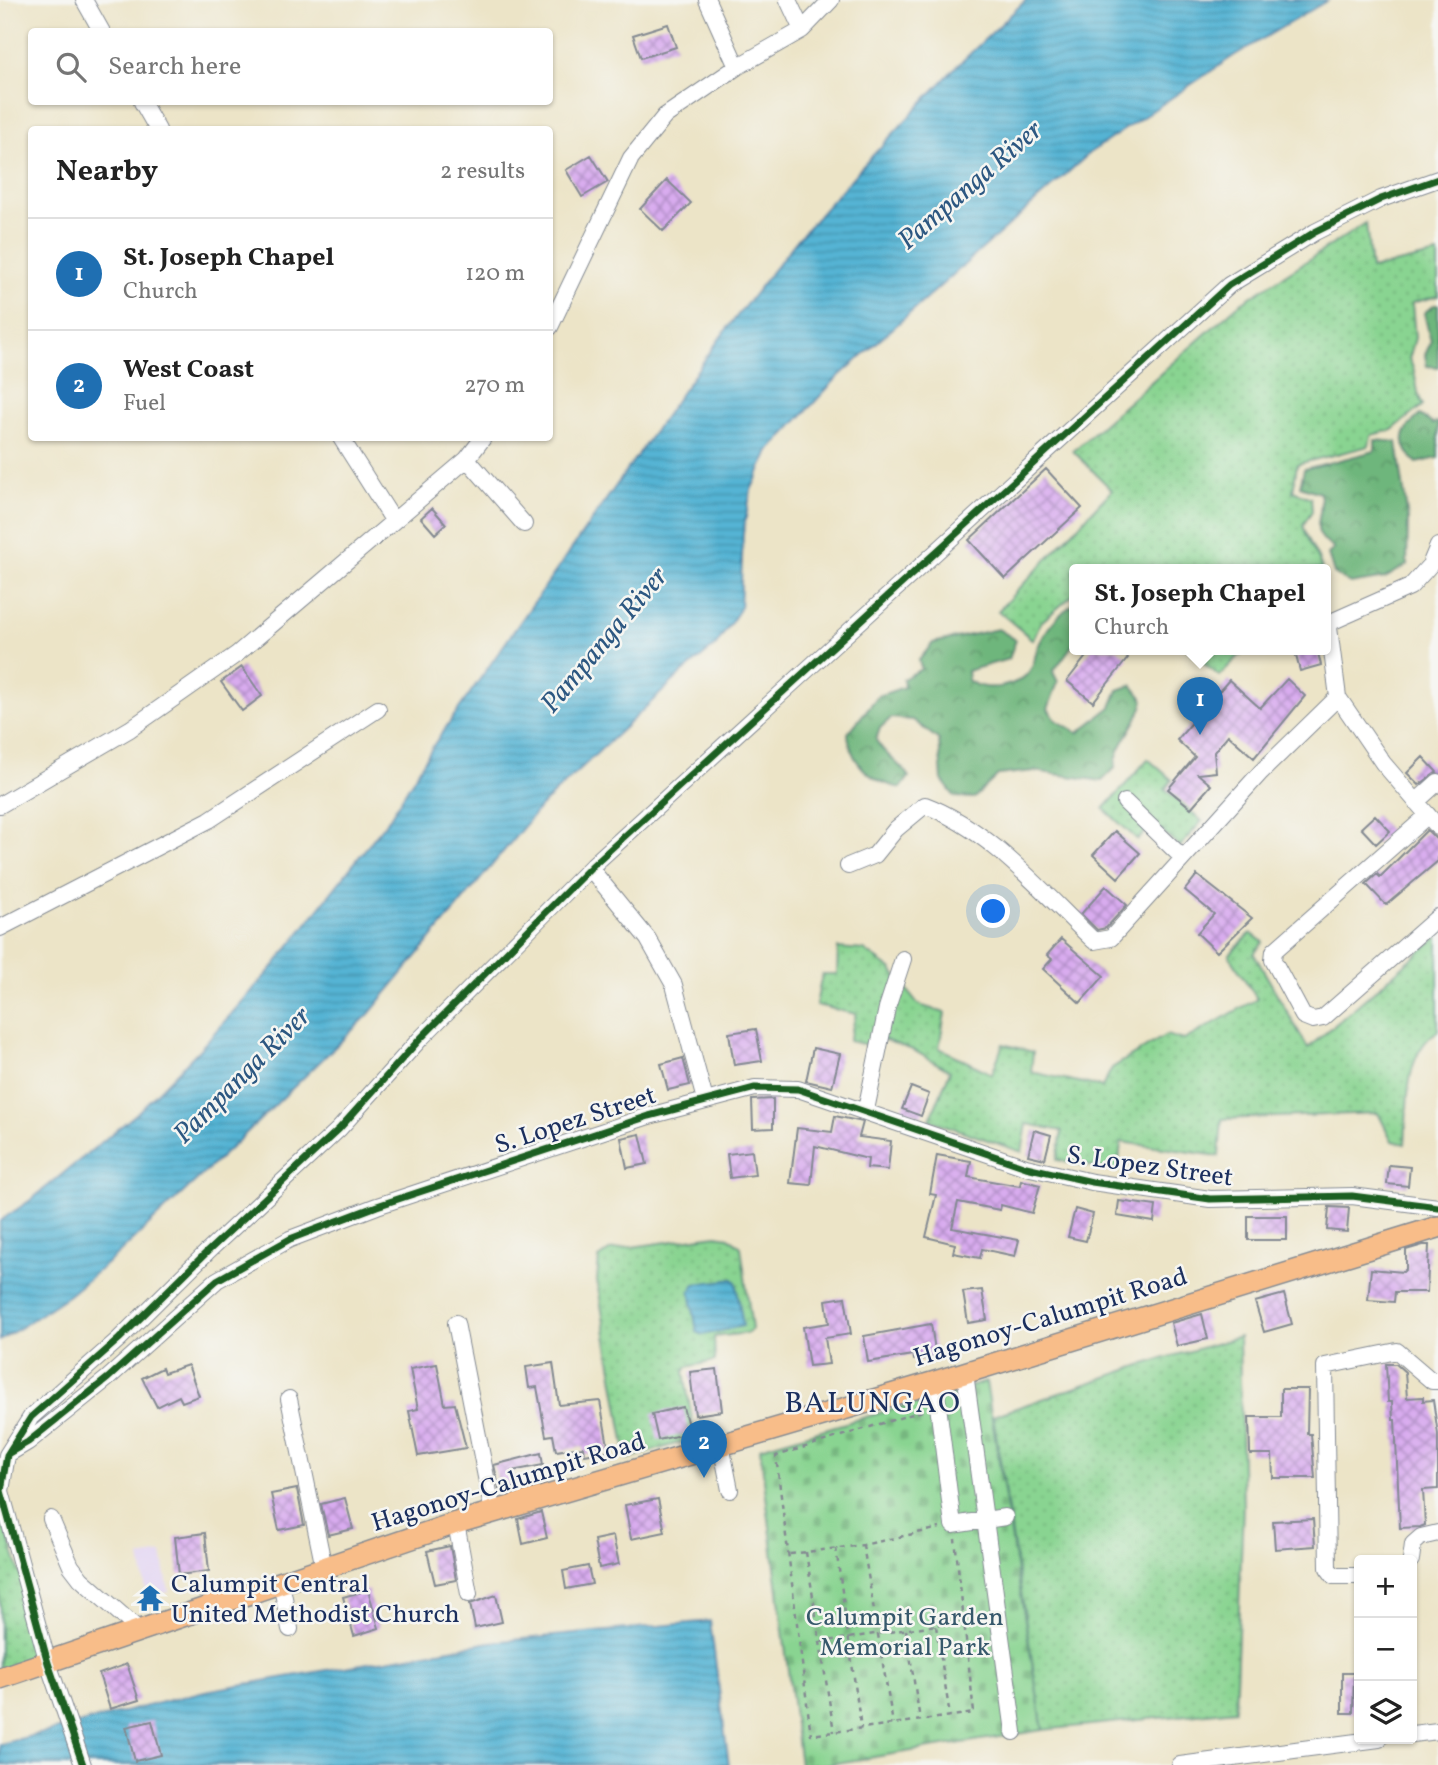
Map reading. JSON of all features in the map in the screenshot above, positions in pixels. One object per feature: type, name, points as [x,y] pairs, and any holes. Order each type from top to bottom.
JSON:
[{"type":"main road","name":"Hagonoy-Calumpit Road","points":[[0,1678],[456,1523],[965,1373],[1438,1227]]},
{"type":"street","points":[[83,0],[100,28]]},
{"type":"street","points":[[707,0],[737,67]]},
{"type":"street","points":[[788,0],[802,30]]},
{"type":"street","points":[[553,321],[631,158],[665,116],[737,67],[802,30],[831,0]]},
{"type":"street","points":[[144,105],[156,126]]},
{"type":"street","points":[[83,1765],[48,1663],[1,1490],[7,1455],[32,1417],[339,1129],[420,1039],[590,868],[1229,285],[1315,232],[1381,199],[1438,179]]},
{"type":"street","points":[[343,441],[393,520]]},
{"type":"street","points":[[0,805],[130,729],[237,654],[467,459],[481,441]]},
{"type":"street","points":[[467,459],[524,524]]},
{"type":"street","points":[[1331,622],[1410,587],[1430,565],[1438,546]]},
{"type":"street","points":[[1331,643],[1338,697],[1382,763],[1433,821],[1274,951],[1273,960],[1303,1016],[1313,1020],[1323,1018],[1438,917]]},
{"type":"street","points":[[848,866],[875,855],[896,829],[925,805],[941,811],[984,838],[1094,941],[1111,938],[1261,772],[1338,697]]},
{"type":"street","points":[[0,928],[209,821],[378,709]]},
{"type":"street","points":[[1416,802],[1438,782]]},
{"type":"street","points":[[1125,802],[1183,858]]},
{"type":"street","points":[[590,868],[648,939],[674,985],[705,1100]]},
{"type":"street","points":[[866,1110],[887,1007],[903,959]]},
{"type":"street","name":"S. Lopez Street","points":[[7,1455],[28,1443],[129,1360],[217,1280],[290,1239],[377,1206],[705,1100],[755,1088],[798,1089],[866,1110],[1026,1167],[1092,1182],[1210,1199],[1352,1196],[1438,1207]]},
{"type":"street","points":[[456,1323],[494,1513]]},
{"type":"street","points":[[1354,1576],[1334,1576],[1328,1567],[1325,1366],[1397,1351],[1432,1381],[1438,1381]]},
{"type":"street","points":[[965,1373],[1014,1731]]},
{"type":"street","points":[[935,1382],[953,1525],[1005,1517]]},
{"type":"street","points":[[289,1399],[324,1567]]},
{"type":"street","points":[[721,1445],[730,1490]]},
{"type":"street","points":[[51,1519],[71,1566],[81,1579],[140,1631]]},
{"type":"street","points":[[456,1523],[469,1594]]},
{"type":"street","points":[[1412,1555],[1413,1544],[1422,1537],[1438,1533]]},
{"type":"street","points":[[281,1582],[290,1629]]},
{"type":"street","points":[[1417,1733],[1438,1731]]},
{"type":"street","points":[[1180,1765],[1354,1742]]},
{"type":"path","points":[[790,1554],[863,1545],[953,1525],[974,1713],[811,1735],[776,1456],[938,1406]]},
{"type":"path","points":[[863,1545],[893,1724]]},
{"type":"path","points":[[836,1548],[861,1728]]},
{"type":"path","points":[[806,1552],[834,1732]]},
{"type":"path","points":[[820,1642],[964,1621]]},
{"type":"path","points":[[936,1626],[950,1716]]},
{"type":"path","points":[[906,1630],[919,1720]]},
{"type":"shaded area","points":[[162,1553],[169,1592],[147,1596],[140,1557]]},
{"type":"green space","points":[[1366,223],[1371,269],[1438,254],[1438,296],[1412,303],[1415,338],[1409,359],[1423,405],[1392,430],[1371,435],[1369,446],[1297,464],[1293,491],[1311,498],[1312,511],[1303,525],[1320,564],[1069,564],[1069,598],[1040,623],[1033,640],[998,611],[1112,490],[1073,451],[1238,305]]},
{"type":"green space","points":[[1438,305],[1438,367],[1427,366],[1425,355],[1431,342],[1424,313]]},
{"type":"green space","points":[[1420,415],[1433,424],[1438,422],[1438,458],[1417,463],[1406,450],[1404,438],[1405,432]]},
{"type":"green space","points":[[1375,440],[1397,442],[1408,520],[1407,565],[1385,578],[1350,584],[1334,574],[1328,554],[1334,549],[1325,542],[1318,529],[1320,493],[1300,486],[1304,469],[1375,451]]},
{"type":"green space","points":[[1069,608],[1069,650],[1053,672],[1058,682],[1048,709],[1056,720],[1078,733],[1111,707],[1118,690],[1132,685],[1144,700],[1138,718],[1119,750],[1115,768],[1102,781],[1034,771],[998,775],[974,798],[955,797],[942,780],[939,740],[913,720],[891,718],[880,728],[876,740],[909,777],[901,788],[880,781],[858,762],[848,733],[878,696],[904,687],[903,679],[921,669],[919,660],[933,643],[998,629],[1016,640],[1009,659],[967,671],[968,680],[983,686],[1010,685],[1030,670],[1047,629]]},
{"type":"green space","points":[[1194,655],[1240,655],[1219,676]]},
{"type":"green space","points":[[1148,759],[1172,780],[1165,789],[1202,821],[1180,847],[1153,823],[1138,840],[1104,809]]},
{"type":"green space","points":[[1251,933],[1263,942],[1254,954],[1308,1048],[1438,936],[1438,1031],[1418,1053],[1413,1067],[1405,1144],[1392,1141],[1378,1113],[1222,1119],[1219,1156],[1121,1142],[1118,1171],[1057,1160],[1062,1131],[1027,1124],[1022,1152],[930,1120],[950,1071],[913,1050],[882,1039],[878,1047],[849,1041],[856,1014],[816,1005],[822,974],[837,974],[838,948],[864,950],[891,969],[919,1005],[945,1013],[939,1048],[992,1074],[1003,1044],[1033,1052],[1031,1072],[1102,1087],[1112,1068],[1166,1035],[1184,1040],[1257,999],[1229,955]]},
{"type":"green space","points":[[716,1235],[729,1237],[741,1247],[752,1329],[747,1333],[714,1337],[715,1361],[687,1367],[684,1372],[695,1438],[627,1459],[597,1281],[599,1258],[611,1250]]},
{"type":"green space","points":[[1239,1337],[1243,1507],[1235,1710],[1043,1730],[993,1416],[1141,1365]]},
{"type":"green space","name":"Calumpit Garden Memorial Park","points":[[986,1382],[1043,1730],[824,1765],[800,1765],[760,1448]]},
{"type":"green space","points":[[0,1511],[48,1659],[0,1675]]},
{"type":"water","name":"Pampanga River","points":[[1026,0],[1328,0],[1235,55],[1091,152],[837,378],[769,451],[751,490],[743,533],[740,609],[716,645],[682,673],[540,807],[369,1014],[117,1255],[69,1295],[0,1341],[0,1221],[32,1199],[136,1114],[200,1049],[273,967],[391,816],[435,743],[722,335],[798,239],[860,169],[953,70]]},
{"type":"water","points":[[733,1279],[736,1282],[743,1326],[703,1335],[697,1332],[690,1291],[695,1284]]},
{"type":"water","points":[[710,1621],[729,1765],[0,1765],[0,1744],[205,1691],[491,1642]]},
{"type":"building","points":[[668,24],[676,47],[641,58],[633,35]]},
{"type":"building","points":[[591,155],[608,182],[582,197],[566,170]]},
{"type":"building","points":[[667,180],[691,203],[663,231],[640,209]]},
{"type":"building","points":[[1046,469],[1082,508],[1005,579],[969,540]]},
{"type":"building","points":[[432,508],[446,524],[435,534],[421,518]]},
{"type":"building","points":[[1087,655],[1124,655],[1128,658],[1093,702],[1067,681]]},
{"type":"building","points":[[1296,655],[1318,655],[1321,665],[1300,671]]},
{"type":"building","points":[[242,667],[262,696],[242,711],[221,682]]},
{"type":"building","points":[[1287,679],[1305,696],[1254,758],[1228,735],[1214,752],[1216,772],[1198,774],[1211,785],[1191,808],[1168,789],[1195,757],[1177,740],[1229,680],[1260,708]]},
{"type":"building","points":[[1423,757],[1437,772],[1419,785],[1407,773]]},
{"type":"building","points":[[1375,815],[1390,831],[1376,844],[1361,828]]},
{"type":"building","points":[[1427,830],[1438,841],[1438,861],[1386,905],[1366,884],[1377,874],[1380,877]]},
{"type":"building","points":[[1115,831],[1140,853],[1118,878],[1093,855]]},
{"type":"building","points":[[1197,875],[1252,918],[1217,952],[1197,933],[1214,914],[1185,890]]},
{"type":"building","points":[[1106,886],[1127,905],[1106,928],[1097,930],[1081,914]]},
{"type":"building","points":[[1061,939],[1104,976],[1080,1003],[1043,969],[1052,959],[1047,955]]},
{"type":"building","points":[[756,1029],[762,1061],[734,1065],[729,1033]]},
{"type":"building","points":[[813,1048],[840,1054],[832,1087],[806,1081]]},
{"type":"building","points":[[683,1058],[690,1085],[668,1090],[661,1064]]},
{"type":"building","points":[[911,1087],[929,1094],[921,1116],[902,1109]]},
{"type":"building","points":[[773,1099],[773,1128],[753,1129],[752,1100]]},
{"type":"building","points":[[835,1116],[863,1122],[859,1137],[891,1141],[888,1170],[867,1168],[868,1159],[815,1146],[811,1185],[790,1183],[797,1128],[832,1132]]},
{"type":"building","points":[[1034,1130],[1051,1135],[1045,1159],[1028,1155]]},
{"type":"building","points":[[640,1134],[647,1164],[627,1168],[621,1138]]},
{"type":"building","points":[[752,1151],[755,1175],[730,1178],[727,1154]]},
{"type":"building","points":[[937,1155],[971,1161],[968,1177],[1020,1186],[1021,1180],[1040,1185],[1032,1213],[1001,1205],[1000,1210],[958,1202],[952,1228],[1019,1240],[1015,1256],[982,1249],[980,1258],[953,1253],[955,1244],[926,1237],[936,1195],[930,1194]]},
{"type":"building","points":[[1389,1165],[1410,1167],[1408,1186],[1387,1184]]},
{"type":"building","points":[[1119,1201],[1156,1206],[1154,1222],[1117,1216]]},
{"type":"building","points":[[1329,1207],[1349,1208],[1347,1232],[1327,1230]]},
{"type":"building","points":[[1075,1209],[1093,1214],[1086,1241],[1068,1237]]},
{"type":"building","points":[[1248,1216],[1287,1216],[1287,1240],[1248,1240]]},
{"type":"building","points":[[1429,1245],[1427,1292],[1395,1292],[1394,1302],[1368,1300],[1371,1269],[1403,1272],[1406,1269],[1406,1250]]},
{"type":"building","points":[[982,1290],[987,1320],[968,1323],[963,1292]]},
{"type":"building","points":[[1284,1294],[1292,1324],[1264,1332],[1255,1302]]},
{"type":"building","points":[[845,1297],[851,1334],[825,1338],[829,1364],[809,1366],[803,1327],[829,1323],[826,1300]]},
{"type":"building","points":[[1202,1314],[1208,1339],[1177,1346],[1171,1323]]},
{"type":"building","points":[[931,1324],[936,1357],[914,1360],[913,1355],[868,1362],[864,1336]]},
{"type":"building","points":[[553,1363],[559,1405],[600,1401],[609,1451],[584,1455],[583,1447],[556,1451],[553,1435],[546,1436],[537,1387],[529,1388],[526,1367]]},
{"type":"building","points":[[437,1364],[445,1405],[455,1404],[466,1448],[418,1456],[409,1411],[418,1409],[410,1369]]},
{"type":"building","points":[[1386,1364],[1396,1364],[1405,1372],[1407,1398],[1423,1397],[1423,1401],[1433,1400],[1438,1434],[1438,1489],[1423,1490],[1425,1525],[1420,1527],[1400,1528],[1395,1420],[1392,1402],[1388,1402]]},
{"type":"building","points":[[188,1365],[199,1396],[182,1402],[179,1396],[157,1407],[142,1378],[162,1368],[164,1373]]},
{"type":"building","points":[[717,1369],[722,1411],[695,1415],[690,1372]]},
{"type":"building","points":[[1281,1389],[1308,1389],[1307,1434],[1311,1434],[1315,1478],[1273,1478],[1272,1454],[1250,1454],[1249,1417],[1281,1417]]},
{"type":"building","points":[[683,1407],[690,1433],[658,1440],[652,1414]]},
{"type":"building","points":[[541,1453],[543,1465],[512,1471],[516,1487],[500,1492],[494,1465]]},
{"type":"building","points":[[297,1489],[304,1525],[279,1530],[271,1494]]},
{"type":"building","points":[[345,1498],[353,1529],[328,1535],[321,1504]]},
{"type":"building","points":[[658,1499],[665,1532],[631,1539],[625,1505]]},
{"type":"building","points":[[541,1512],[547,1538],[523,1544],[518,1519]]},
{"type":"building","points":[[1313,1519],[1315,1546],[1275,1549],[1273,1521]]},
{"type":"building","points":[[205,1533],[209,1571],[179,1575],[175,1537]]},
{"type":"building","points":[[613,1536],[619,1564],[599,1568],[594,1540]]},
{"type":"building","points":[[450,1546],[456,1580],[435,1584],[427,1551]]},
{"type":"building","points":[[588,1566],[592,1584],[566,1589],[563,1571]]},
{"type":"building","points":[[368,1590],[379,1628],[354,1636],[343,1597]]},
{"type":"building","points":[[496,1595],[502,1622],[475,1628],[470,1604]]},
{"type":"building","points":[[127,1664],[139,1700],[110,1709],[99,1674]]},
{"type":"building","points":[[1342,1673],[1354,1673],[1353,1713],[1342,1713]]},
{"type":"building","points":[[152,1721],[161,1755],[135,1761],[126,1727]]},
{"type":"cycle path","points":[[83,1765],[48,1663],[1,1491],[7,1455],[31,1417],[119,1339],[207,1252],[339,1129],[420,1039],[593,865],[1229,285],[1315,232],[1381,199],[1438,179]]},
{"type":"cycle path","points":[[9,1453],[28,1442],[108,1378],[217,1280],[290,1239],[377,1206],[649,1116],[755,1088],[798,1089],[1026,1167],[1092,1182],[1210,1199],[1352,1196],[1438,1207]]},
{"type":"place","name":"St. Joseph Chapel","points":[[1200,735]]},
{"type":"place","name":"West Coast","points":[[704,1478]]},
{"type":"place","name":"Calumpit Central United Methodist Church","points":[[150,1598]]},
{"type":"district","name":"BALUNGAO","points":[[873,1402]]}]
